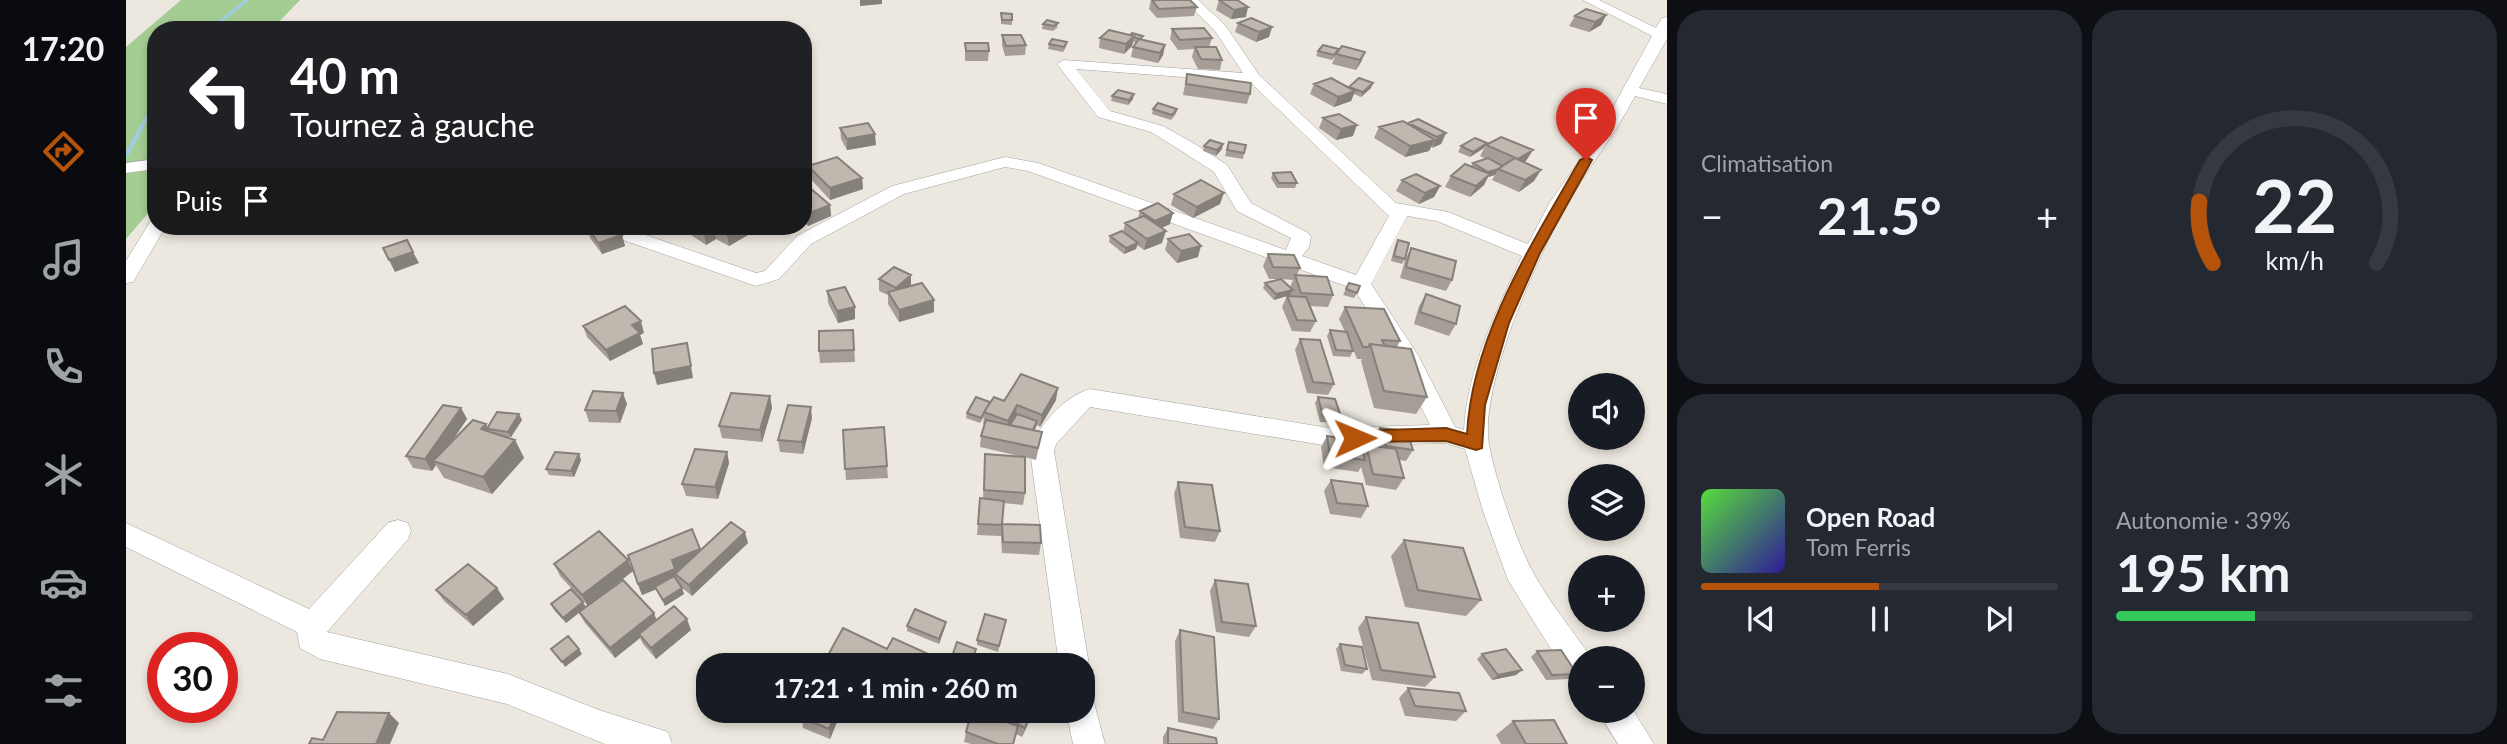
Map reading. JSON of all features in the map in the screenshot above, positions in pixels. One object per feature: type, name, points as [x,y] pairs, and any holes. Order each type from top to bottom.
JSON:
[{"type":"street","points":[[1190,0],[1220,28],[1254,78],[1394,208],[1398,220],[1361,284]]},
{"type":"street","points":[[1568,650],[1522,580],[1496,512],[1476,443],[1477,405],[1502,323],[1533,253],[1559,202],[1606,134],[1664,30],[1588,0]]},
{"type":"street","points":[[1254,78],[1064,65],[1104,114],[1151,127],[1189,148],[1222,169],[1230,188],[1244,208],[1297,233],[1301,237],[1299,247],[1288,260]]},
{"type":"street","points":[[1629,90],[1667,99]]},
{"type":"street","points":[[630,236],[756,280],[764,279],[772,275],[804,240],[898,190],[1005,162],[1032,167],[1361,284],[1407,355],[1446,434]]},
{"type":"street","points":[[126,167],[147,165]]},
{"type":"street","points":[[1394,208],[1441,216],[1533,253]]},
{"type":"street","points":[[126,277],[151,235]]},
{"type":"street","points":[[1072,653],[1042,450],[1045,440],[1082,400],[1090,398],[1329,438],[1446,434],[1476,443]]},
{"type":"street","points":[[398,531],[313,625],[311,638],[320,645],[508,690],[599,726],[656,744]]},
{"type":"street","points":[[126,534],[313,625]]},
{"type":"street","points":[[1085,723],[1089,744]]},
{"type":"street","points":[[1623,723],[1638,744]]},
{"type":"green space","points":[[181,0],[300,0],[280,21],[156,21]]},
{"type":"green space","points":[[147,29],[147,214],[126,239],[126,47]]},
{"type":"building","points":[[1152,0],[1190,0],[1197,7],[1159,9]]},
{"type":"building","points":[[1219,0],[1237,0],[1248,7],[1234,10]]},
{"type":"building","points":[[1586,9],[1606,15],[1595,22],[1575,16]]},
{"type":"building","points":[[1001,13],[1012,14],[1012,20],[1002,20]]},
{"type":"building","points":[[1251,18],[1272,27],[1259,32],[1238,23]]},
{"type":"building","points":[[1047,20],[1058,23],[1054,26],[1043,24]]},
{"type":"building","points":[[1204,28],[1212,38],[1180,40],[1172,29]]},
{"type":"building","points":[[1109,30],[1134,36],[1126,44],[1100,38]]},
{"type":"building","points":[[1132,33],[1143,36],[1140,39],[1130,35]]},
{"type":"building","points":[[1002,35],[1021,35],[1026,45],[1006,46]]},
{"type":"building","points":[[1052,39],[1067,42],[1064,47],[1049,44]]},
{"type":"building","points":[[1139,39],[1165,45],[1160,53],[1133,47]]},
{"type":"building","points":[[965,43],[988,43],[989,51],[966,51]]},
{"type":"building","points":[[1323,45],[1339,49],[1334,55],[1318,51]]},
{"type":"building","points":[[1342,46],[1365,52],[1360,60],[1336,54]]},
{"type":"building","points":[[1195,47],[1216,47],[1222,60],[1201,59]]},
{"type":"building","points":[[1187,74],[1251,83],[1250,94],[1186,84]]},
{"type":"building","points":[[1331,78],[1355,91],[1338,97],[1314,84]]},
{"type":"building","points":[[1359,78],[1373,83],[1363,92],[1349,87]]},
{"type":"building","points":[[1118,90],[1134,94],[1129,100],[1112,96]]},
{"type":"building","points":[[1158,103],[1177,109],[1172,115],[1153,109]]},
{"type":"building","points":[[1339,114],[1357,125],[1341,129],[1323,118]]},
{"type":"building","points":[[1418,119],[1446,133],[1437,137],[1408,123]]},
{"type":"building","points":[[1403,121],[1435,140],[1410,146],[1379,127]]},
{"type":"building","points":[[868,123],[875,134],[847,139],[840,128]]},
{"type":"building","points":[[1501,137],[1533,150],[1518,159],[1486,145]]},
{"type":"building","points":[[1475,138],[1487,143],[1473,152],[1461,146]]},
{"type":"building","points":[[1210,140],[1223,144],[1217,150],[1204,146]]},
{"type":"building","points":[[1229,142],[1246,145],[1244,153],[1227,150]]},
{"type":"building","points":[[837,157],[862,178],[830,188],[812,170],[812,165]]},
{"type":"building","points":[[1488,158],[1502,166],[1488,172],[1473,163]]},
{"type":"building","points":[[1515,158],[1541,170],[1525,180],[1498,169]]},
{"type":"building","points":[[1465,164],[1490,174],[1476,186],[1451,176]]},
{"type":"building","points":[[1291,172],[1297,183],[1279,183],[1273,173]]},
{"type":"building","points":[[1416,174],[1440,186],[1425,193],[1402,180]]},
{"type":"building","points":[[1201,180],[1224,193],[1197,207],[1174,194]]},
{"type":"building","points":[[812,190],[830,205],[812,212]]},
{"type":"building","points":[[1158,203],[1173,213],[1155,221],[1140,211]]},
{"type":"building","points":[[1144,216],[1166,231],[1147,239],[1125,223]]},
{"type":"building","points":[[1122,231],[1138,243],[1126,248],[1110,236]]},
{"type":"building","points":[[1189,234],[1201,246],[1181,251],[1168,239]]},
{"type":"building","points":[[593,235],[622,235],[598,243]]},
{"type":"building","points":[[407,240],[413,252],[389,260],[383,248]]},
{"type":"building","points":[[1398,240],[1409,243],[1405,259],[1394,256]]},
{"type":"building","points":[[1411,248],[1456,261],[1452,280],[1406,267]]},
{"type":"building","points":[[1268,254],[1294,255],[1300,268],[1273,267]]},
{"type":"building","points":[[894,267],[911,275],[896,288],[879,279]]},
{"type":"building","points":[[1295,275],[1327,277],[1333,295],[1301,293]]},
{"type":"building","points":[[1281,279],[1293,290],[1276,294],[1265,283]]},
{"type":"building","points":[[922,283],[934,300],[899,310],[888,292]]},
{"type":"building","points":[[1349,283],[1360,286],[1357,293],[1346,289]]},
{"type":"building","points":[[845,287],[855,307],[837,311],[827,291]]},
{"type":"building","points":[[1426,294],[1460,306],[1456,324],[1420,312]]},
{"type":"building","points":[[1287,296],[1306,297],[1316,321],[1297,320]]},
{"type":"building","points":[[625,306],[641,321],[632,325],[640,333],[606,350],[583,326]]},
{"type":"building","points":[[1345,307],[1384,309],[1400,341],[1382,340],[1385,346],[1370,344],[1363,347]]},
{"type":"building","points":[[853,330],[854,350],[819,351],[819,331]]},
{"type":"building","points":[[1330,330],[1347,332],[1353,351],[1336,350]]},
{"type":"building","points":[[1300,339],[1320,340],[1334,384],[1313,382]]},
{"type":"building","points":[[687,343],[691,366],[654,373],[652,349]]},
{"type":"building","points":[[1370,344],[1411,349],[1427,397],[1384,391]]},
{"type":"building","points":[[1021,374],[1058,388],[1042,415],[1017,405],[1008,421],[984,412],[994,397],[1004,401]]},
{"type":"building","points":[[593,391],[623,393],[616,411],[585,410]]},
{"type":"building","points":[[731,393],[770,396],[760,430],[719,426]]},
{"type":"building","points":[[976,397],[990,402],[981,418],[967,413]]},
{"type":"building","points":[[1318,397],[1335,399],[1341,417],[1323,416]]},
{"type":"building","points":[[443,405],[461,408],[425,459],[406,456]]},
{"type":"building","points":[[788,405],[811,407],[802,442],[778,440]]},
{"type":"building","points":[[497,412],[519,414],[508,432],[489,429]]},
{"type":"building","points":[[1017,414],[1037,421],[1033,430],[1010,425]]},
{"type":"building","points":[[473,420],[486,424],[481,429],[515,440],[483,477],[433,461]]},
{"type":"building","points":[[986,420],[1042,432],[1038,448],[981,436]]},
{"type":"building","points":[[884,427],[887,466],[845,469],[843,430]]},
{"type":"building","points":[[1380,428],[1407,431],[1413,450],[1386,446]]},
{"type":"building","points":[[1327,436],[1360,441],[1365,460],[1330,455]]},
{"type":"building","points":[[1366,445],[1396,449],[1404,478],[1373,474]]},
{"type":"building","points":[[695,449],[727,452],[715,487],[682,484]]},
{"type":"building","points":[[555,452],[579,454],[571,471],[546,469]]},
{"type":"building","points":[[985,454],[1025,457],[1025,493],[984,490]]},
{"type":"building","points":[[1331,480],[1362,484],[1368,506],[1337,503]]},
{"type":"building","points":[[1178,482],[1212,485],[1220,531],[1185,527]]},
{"type":"building","points":[[980,498],[1004,501],[1002,524],[1040,525],[1041,543],[1003,542],[1002,525],[978,524]]},
{"type":"building","points":[[731,522],[745,532],[689,585],[675,574]]},
{"type":"building","points":[[692,529],[700,549],[672,560],[675,569],[638,584],[628,555]]},
{"type":"building","points":[[599,531],[628,560],[582,595],[554,564]]},
{"type":"building","points":[[1404,540],[1463,548],[1481,600],[1418,590]]},
{"type":"building","points":[[468,564],[497,588],[466,615],[436,590]]},
{"type":"building","points":[[674,576],[682,588],[663,600],[655,587]]},
{"type":"building","points":[[623,580],[654,613],[610,648],[579,612]]},
{"type":"building","points":[[1215,580],[1248,584],[1256,626],[1222,622]]},
{"type":"building","points":[[571,589],[583,602],[563,618],[551,604]]},
{"type":"building","points":[[674,606],[687,619],[651,648],[639,634]]},
{"type":"building","points":[[915,609],[946,622],[939,639],[907,626]]},
{"type":"building","points":[[985,614],[1006,620],[999,646],[977,640]]},
{"type":"building","points":[[1366,617],[1418,623],[1435,677],[1381,670]]},
{"type":"building","points":[[843,628],[887,649],[893,638],[926,653],[829,653]]},
{"type":"building","points":[[1180,630],[1214,637],[1219,719],[1183,712]]},
{"type":"building","points":[[568,636],[579,649],[562,662],[551,649]]},
{"type":"building","points":[[957,642],[976,649],[974,653],[953,653]]},
{"type":"building","points":[[1340,644],[1362,647],[1367,669],[1345,665]]},
{"type":"building","points":[[1506,649],[1522,670],[1498,675],[1482,654]]},
{"type":"building","points":[[1561,650],[1568,660],[1568,674],[1552,675],[1537,651]]},
{"type":"building","points":[[1408,688],[1459,693],[1466,711],[1415,706]]},
{"type":"building","points":[[337,712],[389,713],[376,744],[309,744],[312,738],[323,740]]},
{"type":"building","points":[[1554,720],[1567,744],[1526,744],[1513,721]]},
{"type":"building","points":[[814,723],[832,723],[829,729]]},
{"type":"building","points":[[968,723],[1009,723],[1018,726],[1013,744],[998,744],[966,732]]},
{"type":"building","points":[[1168,728],[1216,738],[1217,744],[1168,744]]},
{"type":"waterway","points":[[221,21],[247,0]]},
{"type":"waterway","points":[[141,128],[147,117]]},
{"type":"waterway","points":[[126,156],[142,126]]},
{"type":"route","points":[[1355,438],[1446,434],[1476,443],[1477,405],[1502,323],[1559,202],[1586,160]]}]
